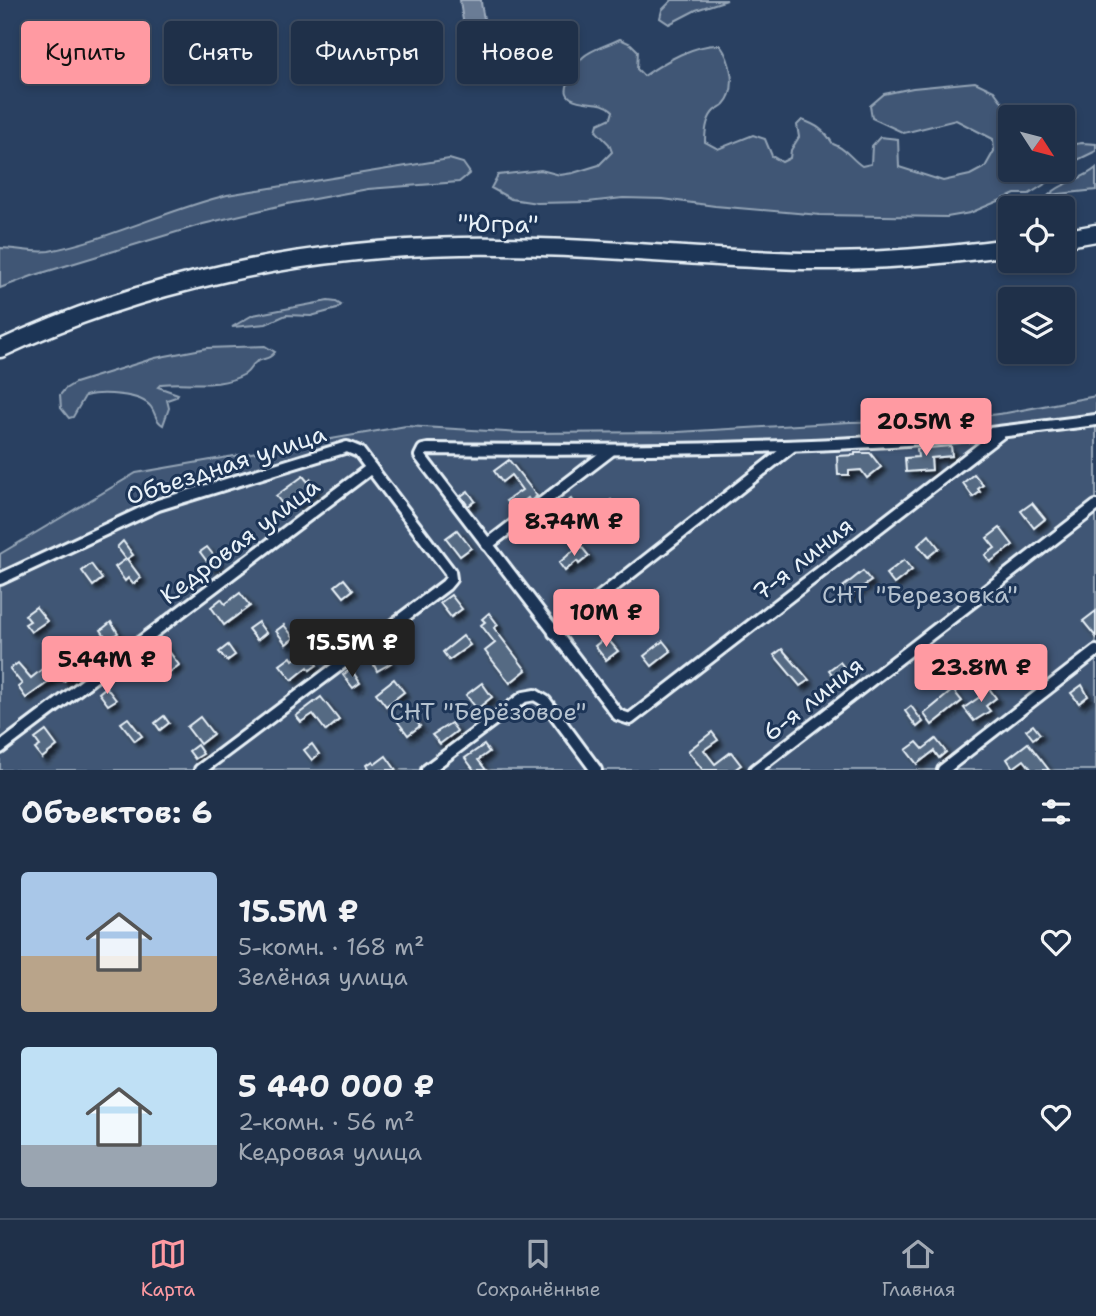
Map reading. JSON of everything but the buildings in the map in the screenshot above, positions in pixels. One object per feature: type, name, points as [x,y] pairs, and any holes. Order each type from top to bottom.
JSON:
[{"type":"highway","points":[[1075,237],[1096,233]]},
{"type":"highway","name":"\"Югра\"","points":[[0,349],[81,316],[172,287],[265,264],[336,254],[424,247],[499,246],[807,261],[898,258],[998,248]]},
{"type":"street","points":[[791,447],[554,633],[420,459],[424,450],[610,451],[791,447],[942,438],[1096,420]]},
{"type":"street","name":"7-я линия","points":[[554,633],[618,715],[630,719],[1002,432]]},
{"type":"street","name":"Объездная улица","points":[[0,579],[158,505],[347,447],[359,452],[450,572],[451,579],[200,770]]},
{"type":"street","points":[[487,545],[610,451]]},
{"type":"street","name":"Кедровая улица","points":[[0,748],[371,468]]},
{"type":"street","name":"6-я линия","points":[[755,770],[1096,506]]},
{"type":"street","points":[[943,770],[1096,651]]},
{"type":"street","points":[[427,770],[524,697],[535,695],[545,701],[596,770]]},
{"type":"green space","points":[[672,0],[727,0],[696,10],[669,24],[660,18],[662,10]]},
{"type":"green space","points":[[620,39],[631,44],[638,51],[637,69],[644,76],[690,50],[720,45],[730,66],[731,91],[724,105],[710,117],[705,138],[705,142],[718,149],[753,135],[765,139],[772,156],[782,162],[790,158],[791,150],[799,137],[797,125],[802,120],[820,129],[833,144],[862,166],[871,164],[872,146],[880,137],[898,139],[899,167],[943,181],[970,175],[985,167],[994,151],[993,139],[956,120],[904,133],[872,118],[870,106],[884,94],[913,88],[975,82],[994,91],[1003,105],[998,105],[998,182],[1048,182],[1029,194],[998,196],[998,201],[970,213],[947,217],[820,215],[663,199],[623,198],[537,203],[511,199],[491,188],[498,175],[541,170],[560,175],[573,173],[599,165],[612,152],[609,144],[596,131],[598,124],[611,118],[613,111],[604,105],[571,98],[566,89],[568,84],[578,84],[578,63],[594,50]]},
{"type":"green space","points":[[1075,144],[1096,144],[1096,151],[1075,161]]},
{"type":"green space","points":[[449,159],[463,163],[470,173],[459,182],[368,189],[287,204],[203,224],[0,288],[0,248],[49,251],[72,246],[227,195]]},
{"type":"green space","points":[[1096,168],[1096,190],[1049,195],[1060,187]]},
{"type":"green space","points":[[328,301],[341,305],[337,309],[311,316],[286,315],[266,324],[232,327],[253,315]]},
{"type":"green space","points":[[265,346],[275,352],[256,362],[247,373],[235,379],[214,383],[161,384],[158,387],[178,394],[167,400],[169,408],[163,425],[146,402],[130,396],[85,396],[73,417],[69,418],[61,408],[60,395],[75,383],[155,358],[207,348]]},
{"type":"green space","points":[[1096,396],[1096,770],[0,770],[0,554],[136,473],[406,426],[522,433],[678,432],[850,422],[951,420]]},
{"type":"shaded area","points":[[460,0],[481,0],[484,21],[464,21]]},
{"type":"park label","name":"СНТ \"Березовка\"","points":[[920,595]]},
{"type":"park label","name":"СНТ \"Берёзовое\"","points":[[488,712]]}]
